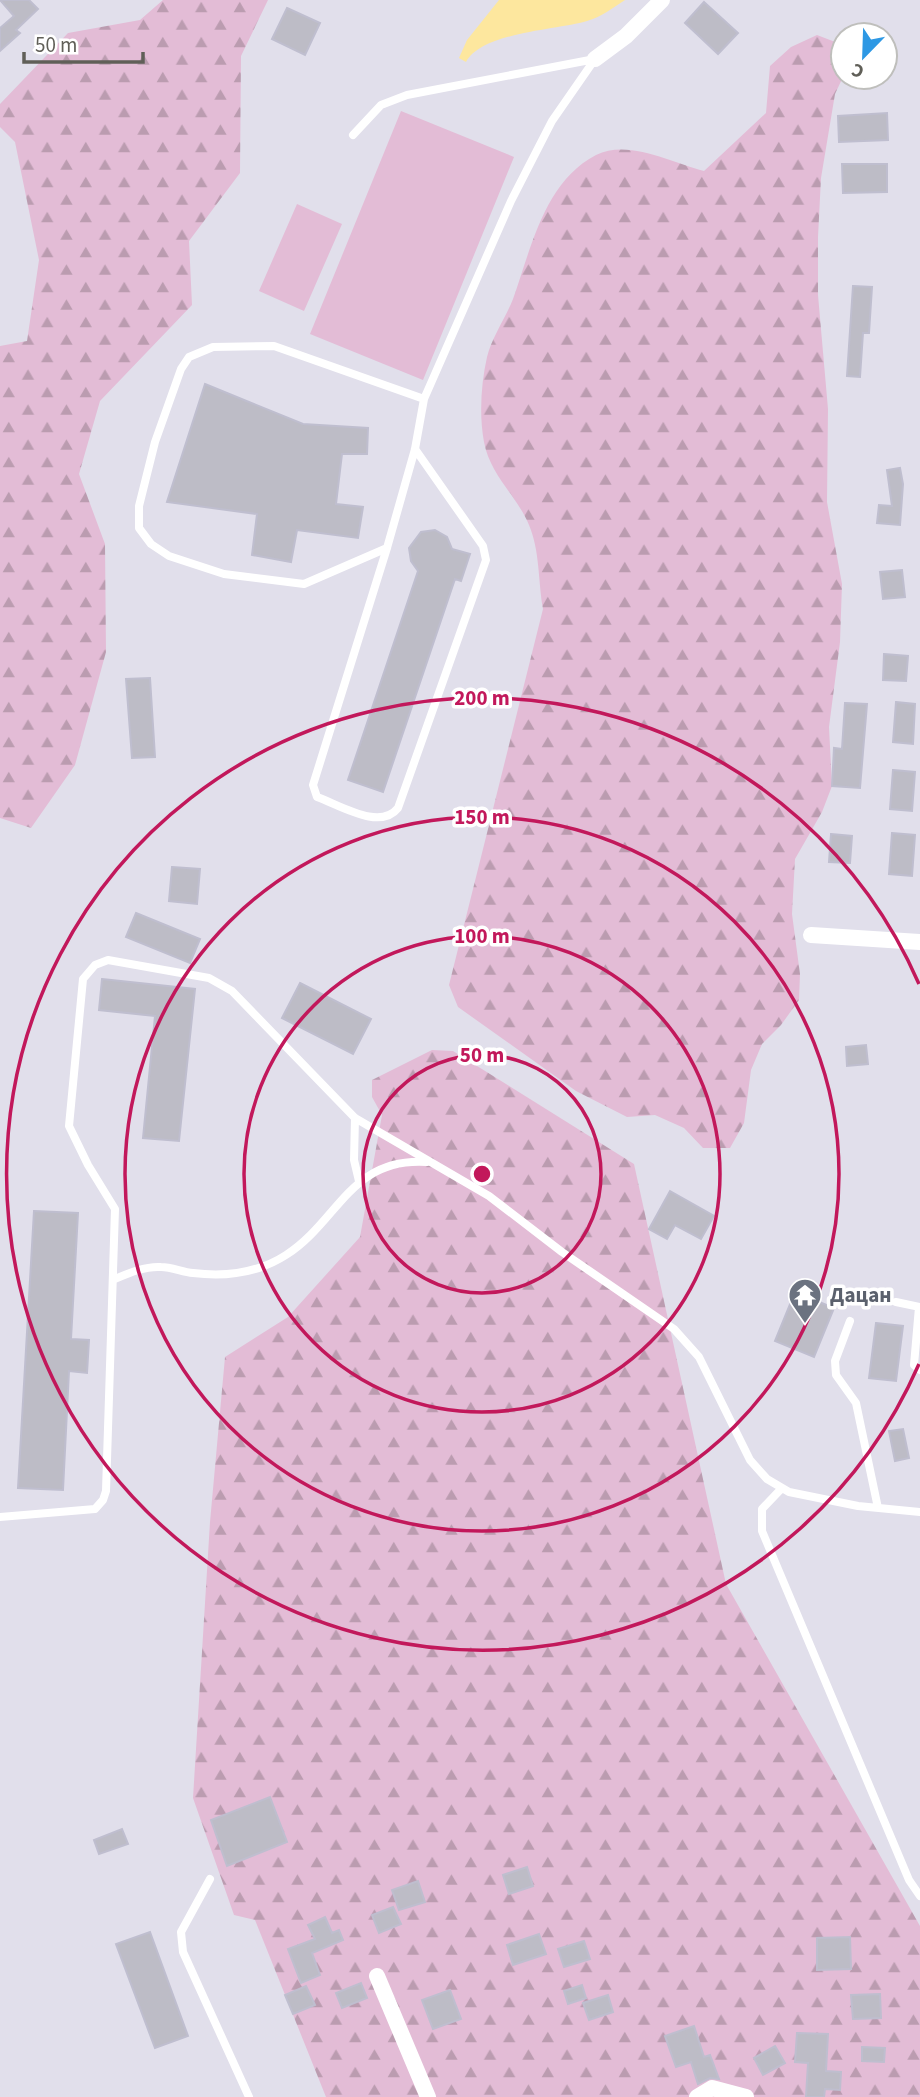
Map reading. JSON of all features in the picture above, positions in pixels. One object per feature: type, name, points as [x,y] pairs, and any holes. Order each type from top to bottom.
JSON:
[{"type":"street","points":[[595,59],[626,36],[662,0]]},
{"type":"street","points":[[811,935],[920,942]]},
{"type":"street","points":[[377,1976],[428,2097]]},
{"type":"street","points":[[697,2097],[712,2088],[746,2097]]},
{"type":"lane","points":[[353,135],[381,105],[407,95],[595,59]]},
{"type":"lane","points":[[415,449],[483,546],[486,559],[398,808],[391,817],[380,820],[317,797],[313,786],[387,548],[415,449],[424,399],[512,201],[552,121],[595,59]]},
{"type":"lane","points":[[387,548],[304,584],[223,574],[169,556],[151,544],[139,528],[139,506],[155,442],[181,369],[189,357],[213,347],[274,346],[424,399]]},
{"type":"lane","points":[[0,1517],[95,1509],[103,1500],[115,1279],[114,1209],[69,1126],[83,979],[95,965],[108,960],[209,978],[232,991],[355,1118],[489,1196],[562,1252],[674,1329],[699,1357],[750,1460],[767,1479],[789,1492],[878,1508],[920,1512]]},
{"type":"lane","points":[[355,1118],[354,1160],[359,1181]]},
{"type":"lane","points":[[115,1279],[137,1269],[161,1266],[226,1275],[253,1270],[285,1256],[308,1238],[359,1181],[374,1171],[398,1162],[430,1162]]},
{"type":"lane","points":[[896,1302],[920,1307],[914,1365],[920,1370]]},
{"type":"lane","points":[[850,1321],[835,1361],[836,1375],[856,1403],[878,1508]]},
{"type":"lane","points":[[782,1488],[762,1509],[762,1531],[909,1880],[920,1896]]},
{"type":"lane","points":[[210,1879],[181,1933],[183,1952],[249,2097]]},
{"type":"green space","points":[[163,0],[268,0],[241,56],[240,173],[189,241],[192,305],[100,401],[79,474],[105,544],[106,652],[75,765],[31,828],[0,818],[0,346],[27,341],[39,260],[15,142],[0,127],[0,104],[68,33],[140,20]]},
{"type":"green space","points":[[817,35],[829,40],[829,91],[836,91],[821,178],[818,237],[818,295],[828,409],[827,502],[842,584],[840,642],[829,727],[832,786],[822,812],[795,859],[792,914],[800,974],[799,1000],[781,1025],[762,1044],[751,1070],[744,1123],[730,1148],[703,1148],[684,1128],[655,1115],[627,1117],[576,1091],[458,1007],[449,985],[543,609],[533,535],[524,514],[487,454],[481,410],[482,389],[492,342],[513,299],[542,218],[564,182],[578,167],[596,155],[609,151],[636,151],[704,171],[766,113],[770,66],[791,47]]},
{"type":"green space","points":[[401,111],[514,157],[423,380],[310,334]]},
{"type":"green space","points":[[297,204],[342,224],[304,311],[259,291]]},
{"type":"green space","points":[[432,1050],[453,1051],[634,1164],[726,1584],[920,1926],[920,2097],[326,2097],[255,1920],[234,1915],[193,1798],[210,1522],[225,1357],[288,1317],[360,1237],[382,1115],[372,1097],[372,1080]]},
{"type":"shaded area","points":[[499,0],[625,0],[592,19],[503,38],[487,44],[466,62],[459,58],[467,40]]},
{"type":"building","points":[[0,0],[29,0],[38,9],[16,30],[20,33],[0,51],[0,28],[14,16]]},
{"type":"building","points":[[704,2],[738,33],[718,54],[685,23]]},
{"type":"building","points":[[287,8],[320,23],[305,55],[272,39]]},
{"type":"building","points":[[887,113],[888,140],[839,142],[838,116]]},
{"type":"building","points":[[842,164],[887,164],[887,192],[843,193]]},
{"type":"building","points":[[853,286],[872,287],[869,333],[863,333],[860,377],[847,376]]},
{"type":"building","points":[[205,384],[303,424],[368,428],[367,454],[342,454],[336,504],[363,507],[358,538],[297,530],[291,562],[252,555],[257,514],[167,502]]},
{"type":"building","points":[[900,468],[903,484],[900,525],[877,523],[879,505],[892,506],[887,470]]},
{"type":"building","points":[[435,530],[447,537],[452,549],[470,554],[461,581],[455,579],[383,792],[348,780],[418,571],[411,561],[409,548],[421,532]]},
{"type":"building","points":[[902,570],[905,597],[883,599],[880,572]]},
{"type":"building","points":[[884,654],[908,656],[906,681],[883,680]]},
{"type":"building","points":[[150,678],[155,757],[132,758],[126,679]]},
{"type":"building","points":[[896,702],[915,704],[913,744],[893,742]]},
{"type":"building","points":[[845,703],[867,704],[860,788],[832,786],[834,748],[842,749]]},
{"type":"building","points":[[893,770],[915,772],[912,811],[890,809]]},
{"type":"building","points":[[892,833],[915,835],[912,876],[889,874]]},
{"type":"building","points":[[831,834],[852,836],[850,863],[829,862]]},
{"type":"building","points":[[172,867],[200,869],[197,904],[169,901]]},
{"type":"building","points":[[136,913],[200,939],[190,963],[126,937]]},
{"type":"building","points":[[102,979],[195,989],[179,1141],[143,1138],[155,1016],[99,1010]]},
{"type":"building","points":[[300,983],[371,1019],[353,1054],[282,1018]]},
{"type":"building","points":[[866,1045],[868,1064],[847,1066],[846,1047]]},
{"type":"building","points":[[670,1191],[714,1216],[701,1239],[675,1225],[667,1239],[649,1229]]},
{"type":"building","points":[[34,1211],[78,1213],[71,1339],[89,1340],[87,1373],[69,1371],[63,1490],[18,1488]]},
{"type":"building","name":"Дацан","points":[[795,1292],[834,1308],[814,1357],[775,1341]]},
{"type":"building","points":[[876,1323],[903,1326],[896,1381],[869,1378]]},
{"type":"building","points":[[903,1429],[909,1458],[895,1461],[889,1431]]},
{"type":"building","points":[[270,1797],[287,1842],[227,1866],[211,1820]]},
{"type":"building","points":[[122,1829],[128,1844],[99,1854],[94,1840]]},
{"type":"building","points":[[527,1867],[533,1886],[509,1894],[503,1875]]},
{"type":"building","points":[[418,1881],[425,1902],[399,1910],[392,1890]]},
{"type":"building","points":[[393,1907],[401,1924],[379,1933],[372,1915]]},
{"type":"building","points":[[325,1917],[332,1933],[339,1930],[343,1940],[312,1953],[320,1975],[301,1983],[288,1949],[315,1939],[308,1925]]},
{"type":"building","points":[[150,1932],[188,2036],[155,2048],[116,1944]]},
{"type":"building","points":[[539,1934],[546,1954],[513,1965],[507,1945]]},
{"type":"building","points":[[850,1937],[851,1969],[817,1970],[817,1938]]},
{"type":"building","points":[[584,1941],[590,1959],[564,1967],[558,1949]]},
{"type":"building","points":[[361,1983],[367,1998],[342,2008],[336,1993]]},
{"type":"building","points":[[582,1985],[586,1998],[568,2004],[564,1991]]},
{"type":"building","points":[[306,1986],[315,2005],[293,2014],[285,1995]]},
{"type":"building","points":[[450,1990],[461,2019],[433,2029],[422,2000]]},
{"type":"building","points":[[880,1994],[881,2018],[853,2019],[851,1995]]},
{"type":"building","points":[[608,1995],[613,2012],[589,2020],[583,2003]]},
{"type":"building","points":[[694,2026],[704,2057],[710,2055],[719,2079],[710,2078],[698,2084],[691,2062],[676,2067],[665,2036]]},
{"type":"building","points":[[797,2033],[828,2034],[826,2071],[841,2072],[840,2090],[825,2089],[824,2097],[806,2097],[808,2063],[795,2062]]},
{"type":"building","points":[[775,2046],[785,2063],[763,2075],[754,2058]]},
{"type":"building","points":[[862,2047],[885,2048],[884,2062],[862,2061]]},
{"type":"place","name":"Дацан","points":[[805,1325]]}]
